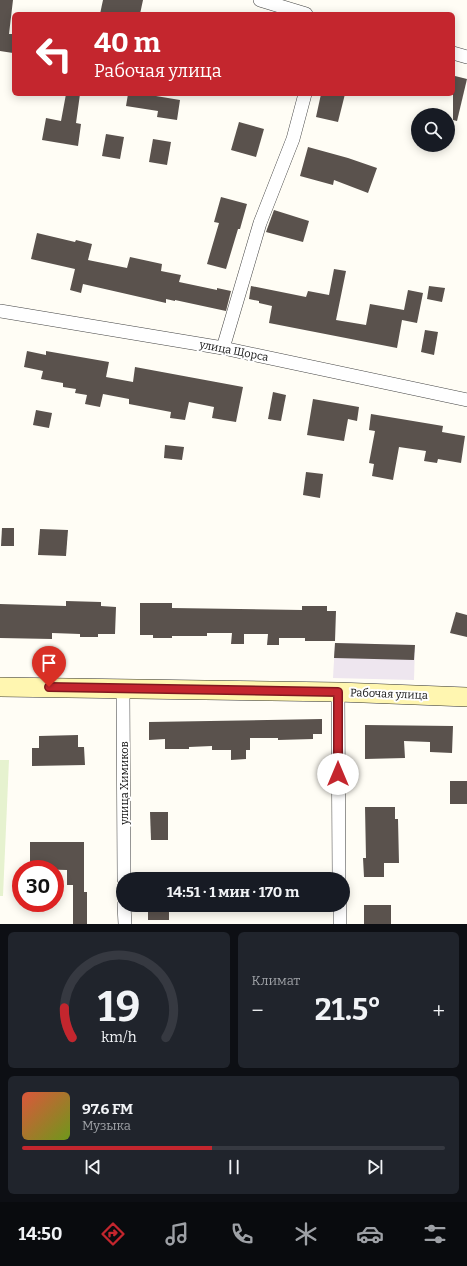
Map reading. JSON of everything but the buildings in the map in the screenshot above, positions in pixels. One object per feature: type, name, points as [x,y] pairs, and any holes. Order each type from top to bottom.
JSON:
[{"type":"main road","name":"Рабочая улица","points":[[0,687],[338,692],[467,697]]},
{"type":"street","points":[[260,0],[299,12]]},
{"type":"street","points":[[455,54],[467,57]]},
{"type":"street","points":[[223,348],[260,223],[293,139],[304,96]]},
{"type":"street","name":"улица Щорса","points":[[0,312],[223,348],[467,400]]},
{"type":"street","name":"улица Химиков","points":[[123,688],[124,872]]},
{"type":"street","points":[[338,692],[339,872]]},
{"type":"street","points":[[124,912],[124,924]]},
{"type":"street","points":[[340,912],[340,924]]},
{"type":"shaded area","points":[[335,643],[415,645],[414,680],[333,678]]},
{"type":"green space","points":[[0,760],[9,760],[3,896],[0,896]]},
{"type":"route","points":[[49,687],[338,692],[338,774]]}]
